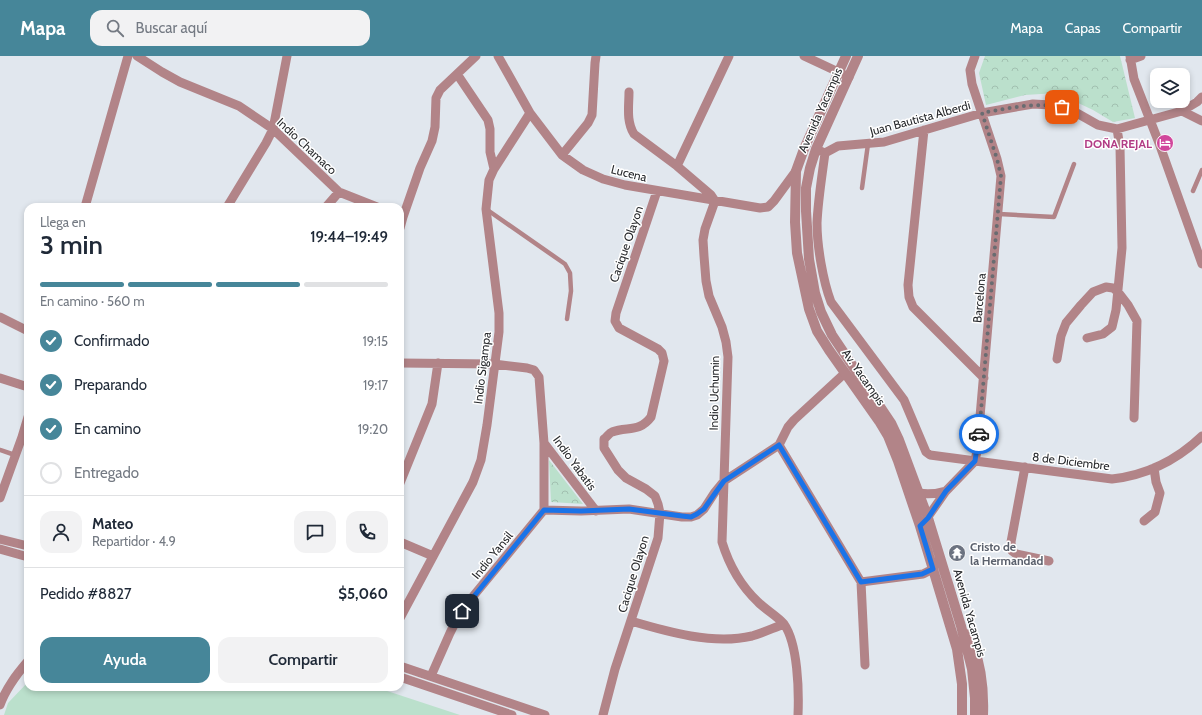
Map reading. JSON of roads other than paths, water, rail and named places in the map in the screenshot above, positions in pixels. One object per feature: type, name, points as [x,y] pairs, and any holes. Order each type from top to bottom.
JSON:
[{"type":"street","points":[[86,203],[128,56]]},
{"type":"street","name":"Indio Chamaco","points":[[137,56],[174,79],[239,106],[273,129],[339,192],[367,203]]},
{"type":"street","points":[[229,203],[273,129],[286,56]]},
{"type":"street","points":[[404,208],[432,141],[435,128],[436,98],[440,90],[476,56]]},
{"type":"street","name":"Lucena","points":[[498,56],[530,113],[562,155],[583,170],[603,179],[657,191],[751,208],[760,208],[768,207],[796,172]]},
{"type":"street","points":[[562,155],[588,123],[592,115],[596,56]]},
{"type":"street","points":[[677,166],[729,56]]},
{"type":"street","points":[[804,56],[849,77]]},
{"type":"street","name":"Av. Yacampis","points":[[846,56],[804,149],[796,172],[795,222],[797,253],[807,303],[817,331],[879,421],[888,436],[898,462],[920,526],[957,648],[962,684],[962,715]]},
{"type":"street","name":"Avenida Yacampis","points":[[858,56],[809,175],[806,188],[809,259],[815,293],[821,312],[832,335],[891,423],[899,440],[928,518],[961,626],[972,669],[975,715]]},
{"type":"street","name":"Barcelona","points":[[975,56],[970,70],[972,84],[997,159],[1001,176],[999,214],[975,461]]},
{"type":"street","points":[[1141,56],[1130,58],[1134,79],[1200,249],[1202,264]]},
{"type":"street","points":[[457,74],[488,120],[490,129],[490,152],[494,169]]},
{"type":"street","points":[[629,92],[628,118],[630,128],[634,134],[677,166],[711,195],[715,201]]},
{"type":"street","name":"Juan Bautista Alberdi","points":[[820,151],[849,144],[884,142],[982,113],[1033,104],[1051,105],[1075,112],[1098,125],[1117,129],[1182,111],[1197,102],[1202,97]]},
{"type":"street","points":[[1182,111],[1202,121]]},
{"type":"street","name":"Indio Sigampa","points":[[404,610],[473,482],[481,460],[499,332],[499,313],[486,209],[487,192],[494,169],[530,113]]},
{"type":"street","points":[[1086,338],[1104,334],[1112,327],[1116,310],[1122,248],[1120,147],[1117,129]]},
{"type":"street","points":[[924,130],[908,285],[909,296],[913,307],[984,378]]},
{"type":"street","name":"8 de Diciembre","points":[[820,151],[817,223],[818,243],[827,292],[831,302],[904,400],[926,452],[930,455],[1112,479],[1127,477],[1154,468],[1181,454],[1190,448],[1202,436]]},
{"type":"street","name":"Cacique Olayon","points":[[603,715],[615,668],[658,538],[660,513],[655,496],[646,489],[626,478],[618,470],[604,448],[604,439],[611,432],[639,428],[651,417],[664,361],[662,353],[658,349],[618,328],[615,321],[616,313],[657,191]]},
{"type":"street","points":[[329,203],[339,192]]},
{"type":"street","name":"Indio Uchumin","points":[[715,201],[705,229],[703,240],[706,281],[709,296],[722,327],[728,357],[722,542],[727,559],[735,575],[746,590],[784,624],[790,638],[794,655],[799,694],[798,715]]},
{"type":"street","points":[[1057,359],[1061,336],[1066,323],[1081,304],[1093,292],[1106,287],[1112,288],[1118,292],[1128,305],[1137,322],[1134,418]]},
{"type":"street","points":[[0,318],[24,329]]},
{"type":"street","name":"Indio Yabatis","points":[[404,363],[494,364],[534,370],[540,378],[544,443],[596,511]]},
{"type":"street","points":[[404,473],[432,404],[438,363]]},
{"type":"street","points":[[544,443],[544,510],[596,511],[629,509],[691,517],[704,509],[724,481],[779,445],[788,427],[794,420],[845,373]]},
{"type":"street","points":[[0,378],[24,386]]},
{"type":"street","points":[[0,498],[15,455],[24,440]]},
{"type":"street","points":[[779,445],[861,582],[865,665]]},
{"type":"street","points":[[920,526],[928,518],[946,491],[975,461]]},
{"type":"street","points":[[1025,467],[1011,542],[1012,551],[1016,554],[1049,561]]},
{"type":"street","points":[[1144,521],[1155,512],[1160,493],[1156,482],[1154,468]]},
{"type":"street","points":[[919,493],[927,495],[946,491]]},
{"type":"street","name":"Indio Yansil","points":[[432,676],[450,633],[462,611],[544,510]]},
{"type":"street","points":[[0,539],[24,545]]},
{"type":"street","points":[[404,544],[433,556]]},
{"type":"street","points":[[0,549],[24,556]]},
{"type":"street","points":[[861,582],[922,574],[933,569],[940,556]]},
{"type":"street","points":[[631,621],[675,634],[691,637],[714,638],[751,636],[784,624]]},
{"type":"street","points":[[961,626],[972,641],[975,649],[982,684],[984,715]]},
{"type":"street","points":[[0,705],[14,677],[24,666]]},
{"type":"street","points":[[404,667],[545,715]]},
{"type":"street","points":[[404,677],[512,715]]},
{"type":"lane","points":[[862,188],[868,144]]},
{"type":"lane","points":[[999,214],[1054,217],[1074,164]]},
{"type":"lane","points":[[1193,191],[1202,170]]},
{"type":"lane","points":[[486,209],[565,264],[570,273],[571,291],[567,319]]},
{"type":"lane","points":[[0,450],[15,455]]},
{"type":"place","name":"DOÑA REJAL","points":[[1165,143]]},
{"type":"place","name":"Cristo de la Hermandad","points":[[957,553]]}]
